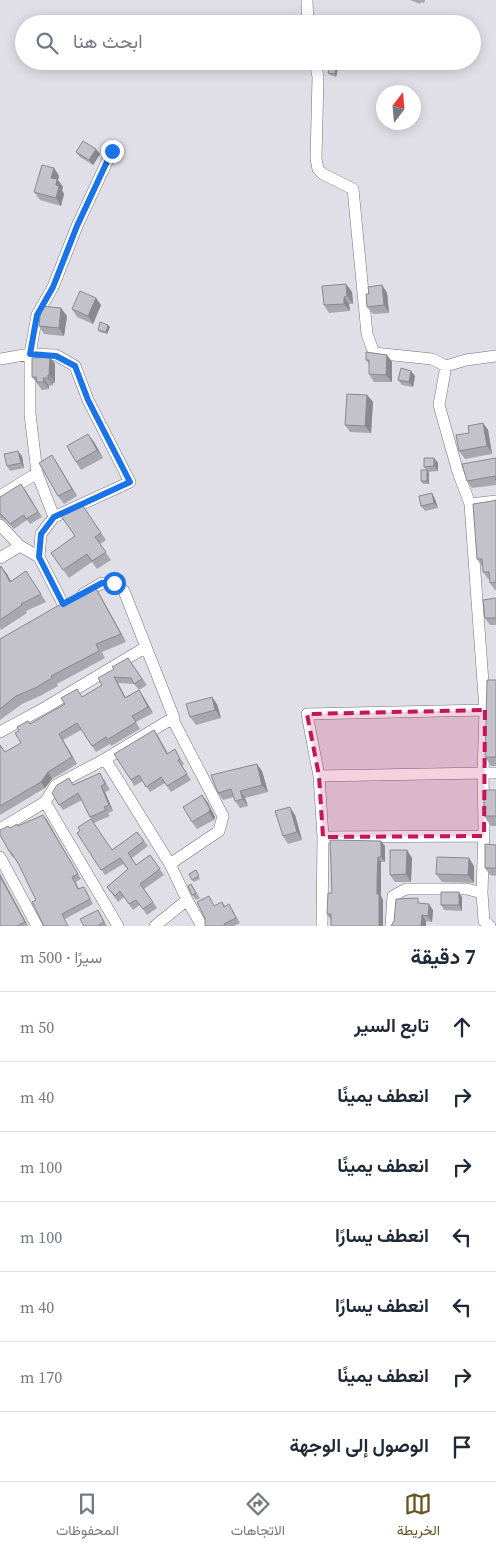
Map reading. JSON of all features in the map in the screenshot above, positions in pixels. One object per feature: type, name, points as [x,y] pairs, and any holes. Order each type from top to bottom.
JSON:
[{"type":"street","points":[[307,0],[308,15]]},
{"type":"street","points":[[317,70],[316,159],[318,169],[323,174],[353,189],[367,334],[374,353],[432,359],[446,366],[466,360],[496,356]]},
{"type":"street","points":[[54,517],[37,473],[30,414],[30,354],[37,315],[53,287],[77,226],[112,151]]},
{"type":"street","points":[[0,359],[30,354],[56,356],[75,366],[88,400],[130,482],[54,517],[41,534],[39,557],[59,607],[102,583],[114,583],[124,591],[174,722],[223,816],[219,831],[170,864]]},
{"type":"street","points":[[446,366],[440,405],[458,472],[470,504],[485,710],[482,893],[486,924]]},
{"type":"street","points":[[0,496],[37,473]]},
{"type":"street","points":[[470,504],[496,501]]},
{"type":"street","points":[[0,524],[20,546],[39,557]]},
{"type":"street","points":[[0,558],[20,546]]},
{"type":"street","points":[[0,732],[46,707],[146,647]]},
{"type":"street","points":[[322,926],[323,837],[319,776],[307,714],[485,710]]},
{"type":"street","points":[[0,829],[45,802],[56,785],[105,759],[168,720],[174,722]]},
{"type":"street","points":[[105,759],[170,864],[202,926]]},
{"type":"street","points":[[319,776],[496,773]]},
{"type":"street","points":[[45,802],[118,926]]},
{"type":"street","points":[[323,837],[484,836]]},
{"type":"street","points":[[0,857],[37,926]]},
{"type":"street","points":[[391,926],[393,896],[406,889],[467,889],[482,893]]},
{"type":"street","points":[[155,926],[187,900]]},
{"type":"highlighted area","points":[[485,710],[484,836],[323,837],[319,776],[307,714]]},
{"type":"building","points":[[329,70],[336,70],[335,74],[328,73]]},
{"type":"building","points":[[83,141],[96,149],[89,160],[76,152]]},
{"type":"building","points":[[42,165],[54,168],[51,178],[57,179],[56,185],[59,186],[56,198],[34,192]]},
{"type":"building","points":[[346,284],[347,296],[344,297],[344,304],[324,305],[322,286]]},
{"type":"building","points":[[382,285],[384,305],[367,307],[366,294],[369,294],[368,287]]},
{"type":"building","points":[[80,291],[96,298],[88,316],[72,309]]},
{"type":"building","points":[[41,306],[61,308],[59,328],[39,326]]},
{"type":"building","points":[[100,322],[108,325],[106,332],[98,330]]},
{"type":"building","points":[[366,352],[387,355],[386,375],[369,374],[369,360],[366,360]]},
{"type":"building","points":[[50,357],[48,378],[43,378],[44,382],[37,382],[36,377],[32,377],[32,358]]},
{"type":"building","points":[[401,368],[411,371],[409,382],[398,380]]},
{"type":"building","points":[[347,394],[367,395],[365,426],[345,425]]},
{"type":"building","points":[[483,423],[487,446],[459,451],[456,435],[469,433],[468,426]]},
{"type":"building","points":[[88,434],[97,450],[76,462],[67,446]]},
{"type":"building","points":[[18,451],[21,463],[7,466],[4,454]]},
{"type":"building","points":[[52,455],[72,489],[58,496],[39,463]]},
{"type":"building","points":[[424,458],[434,458],[434,466],[424,467]]},
{"type":"building","points":[[496,458],[496,480],[495,476],[467,481],[462,464]]},
{"type":"building","points":[[421,470],[427,470],[427,481],[421,481]]},
{"type":"building","points":[[21,484],[38,512],[26,519],[24,515],[10,524],[0,514],[0,497]]},
{"type":"building","points":[[432,493],[434,503],[421,506],[419,496]]},
{"type":"building","points":[[496,500],[496,582],[490,583],[489,572],[483,572],[482,559],[477,559],[473,504]]},
{"type":"building","points":[[81,503],[101,533],[95,537],[106,552],[92,561],[87,554],[63,570],[51,553],[75,536],[61,516]]},
{"type":"building","points":[[1,566],[10,582],[26,571],[41,594],[21,604],[0,620],[0,569]]},
{"type":"building","points":[[94,585],[121,634],[96,644],[99,651],[51,676],[52,678],[35,688],[16,696],[0,709],[0,639]]},
{"type":"building","points":[[496,598],[496,618],[485,618],[483,600]]},
{"type":"building","points":[[128,658],[142,679],[134,684],[131,678],[114,677],[125,698],[139,690],[148,707],[132,716],[136,722],[107,740],[106,737],[92,746],[77,723],[59,734],[72,757],[48,772],[41,782],[0,806],[0,745],[5,752],[21,743],[15,733],[19,731],[17,727],[28,721],[30,724],[65,704],[61,698],[77,689],[82,697],[102,685],[98,678]]},
{"type":"building","points":[[487,680],[496,680],[496,757],[485,757]]},
{"type":"building","points":[[212,697],[215,710],[190,717],[186,704]]},
{"type":"building","points":[[154,730],[167,754],[175,749],[180,759],[178,760],[187,774],[167,786],[161,777],[146,787],[139,775],[131,780],[114,754]]},
{"type":"building","points":[[257,764],[262,785],[240,791],[243,799],[235,801],[231,789],[218,793],[211,775]]},
{"type":"building","points":[[100,773],[105,784],[101,786],[109,805],[104,807],[106,810],[90,817],[78,793],[59,805],[52,793],[57,785],[69,778],[73,785]]},
{"type":"building","points":[[484,790],[496,790],[496,816],[484,816]]},
{"type":"building","points":[[202,795],[210,809],[209,812],[192,822],[183,807]]},
{"type":"building","points":[[290,807],[297,832],[283,836],[275,811]]},
{"type":"building","points":[[43,815],[78,874],[72,877],[78,889],[84,887],[90,899],[62,914],[68,926],[44,926],[32,902],[36,900],[18,863],[0,835],[0,830],[8,826],[10,828],[17,824],[18,826]]},
{"type":"building","points":[[91,819],[112,850],[137,832],[144,841],[128,853],[136,865],[150,855],[160,869],[140,884],[153,902],[143,909],[136,900],[129,904],[120,891],[115,896],[107,887],[128,869],[120,858],[101,870],[77,833],[80,831],[78,827]]},
{"type":"building","points":[[330,840],[381,841],[381,857],[378,857],[377,879],[379,926],[331,926],[331,914],[327,914],[328,893],[332,893]]},
{"type":"building","points":[[485,844],[496,845],[496,868],[485,868]]},
{"type":"building","points":[[390,850],[407,850],[406,874],[390,875]]},
{"type":"building","points":[[437,857],[469,858],[468,875],[436,874]]},
{"type":"building","points":[[196,870],[199,876],[192,880],[189,874]]},
{"type":"building","points":[[0,876],[25,922],[17,926],[0,926]]},
{"type":"building","points":[[191,884],[196,893],[192,895],[188,886]]},
{"type":"building","points":[[441,892],[459,892],[459,905],[441,905]]},
{"type":"building","points":[[209,896],[214,906],[222,902],[224,907],[229,904],[236,918],[224,924],[225,926],[205,926],[205,918],[197,902]]},
{"type":"building","points":[[418,898],[418,903],[429,904],[428,916],[422,915],[421,926],[391,926],[394,921],[396,899]]},
{"type":"building","points":[[98,910],[104,922],[97,926],[84,926],[80,919]]},
{"type":"route","points":[[112,151],[77,226],[53,287],[37,315],[30,354],[56,356],[75,366],[88,400],[130,482],[54,517],[41,534],[39,557],[63,604],[102,583],[114,583]]}]
